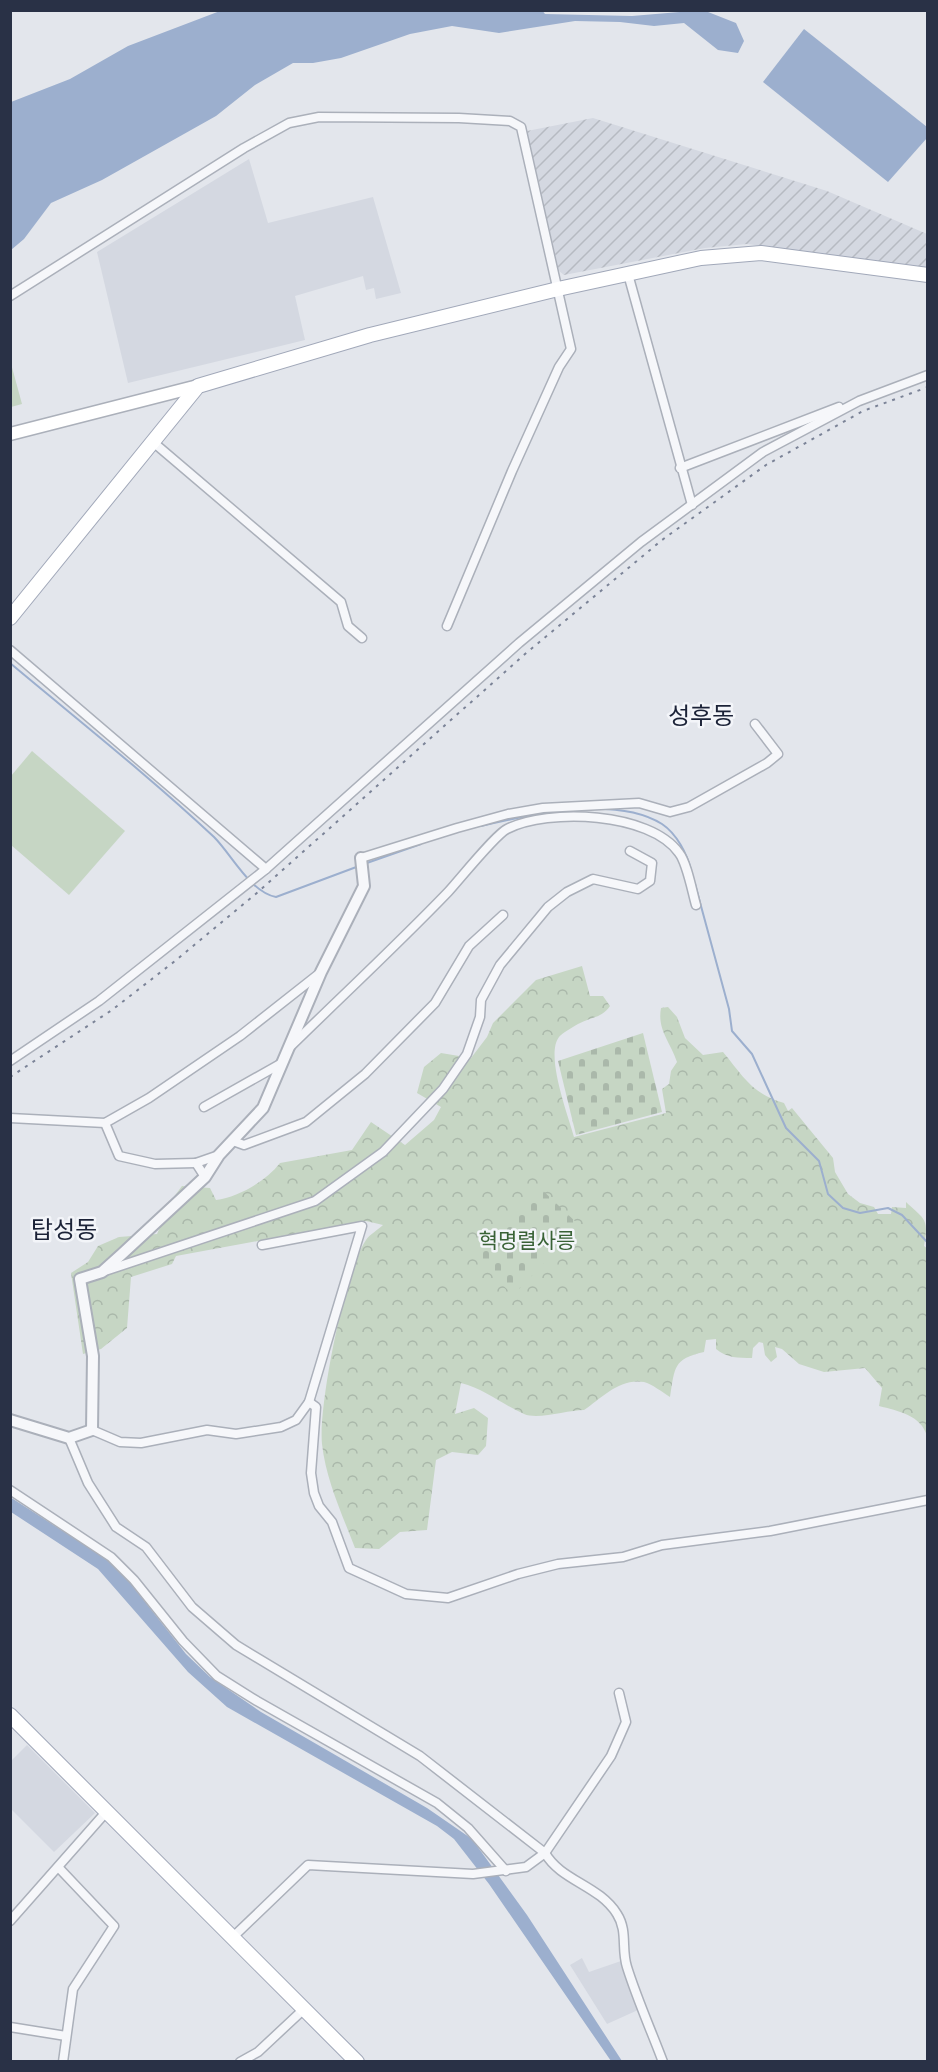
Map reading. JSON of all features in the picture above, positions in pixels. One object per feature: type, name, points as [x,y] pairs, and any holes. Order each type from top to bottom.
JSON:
[{"type":"main road","points":[[10,434],[198,386],[370,335],[558,289],[700,258],[761,253],[927,275]]},
{"type":"main road","points":[[10,618],[198,386]]},
{"type":"main road","points":[[10,1715],[357,2061]]},
{"type":"street","points":[[10,296],[244,148],[289,123],[319,117],[469,119],[510,121],[521,127],[571,349],[559,367],[517,460],[447,626]]},
{"type":"street","points":[[628,274],[692,505]]},
{"type":"street","points":[[680,468],[927,375]]},
{"type":"street","points":[[10,1061],[99,1001],[266,869],[519,643],[641,542],[764,452],[859,401]]},
{"type":"street","points":[[153,442],[341,603],[348,626],[362,638]]},
{"type":"street","points":[[10,650],[266,869]]},
{"type":"street","points":[[102,1272],[205,1177],[219,1155],[263,1108],[321,972],[363,885],[362,863],[477,822],[543,808],[639,802],[670,812],[689,807],[767,763],[778,754],[754,724]]},
{"type":"street","points":[[289,1048],[447,893],[506,829],[538,820],[577,816],[620,821],[648,828],[679,853],[696,905]]},
{"type":"street","points":[[92,1430],[93,1356],[80,1279],[315,1201],[384,1152],[449,1081],[467,1054],[480,1017],[481,1000],[500,965],[548,907],[567,892],[593,879],[638,889],[650,881],[652,864],[630,851]]},
{"type":"street","points":[[233,1141],[244,1145],[306,1122],[365,1074],[435,1003],[469,946],[503,915]]},
{"type":"street","points":[[10,1118],[105,1123],[149,1098],[240,1036],[321,972]]},
{"type":"street","points":[[204,1107],[282,1063]]},
{"type":"street","points":[[105,1123],[119,1156],[155,1164],[196,1163],[219,1155]]},
{"type":"street","points":[[196,1163],[205,1177]]},
{"type":"street","points":[[10,1420],[69,1438],[92,1430],[120,1442],[141,1443],[207,1430],[236,1434],[281,1427],[296,1420],[309,1402],[362,1226],[262,1245]]},
{"type":"street","points":[[309,1402],[316,1407],[311,1473],[314,1493],[319,1506],[332,1522],[349,1568],[406,1594],[428,1599],[448,1598],[518,1574],[558,1564],[622,1557],[662,1545],[770,1531],[927,1500]]},
{"type":"street","points":[[69,1438],[88,1483],[116,1527],[146,1547],[192,1607],[236,1645],[420,1756],[544,1853],[553,1867],[604,1898],[617,1913],[624,1928],[626,1965],[663,2061]]},
{"type":"street","points":[[10,1490],[111,1557],[134,1580],[183,1641],[217,1676],[437,1803],[468,1828],[504,1871]]},
{"type":"street","points":[[233,1937],[308,1865],[473,1874],[526,1868],[544,1853],[611,1756],[626,1722],[619,1693]]},
{"type":"street","points":[[10,1921],[107,1811]]},
{"type":"street","points":[[59,1868],[114,1926],[74,1989],[63,2061]]},
{"type":"street","points":[[240,2061],[258,2052],[304,2009]]},
{"type":"street","points":[[10,2026],[66,2036]]},
{"type":"shaded area","points":[[593,118],[827,191],[927,234],[927,269],[747,244],[705,248],[564,275],[559,271],[527,131]]},
{"type":"shaded area","points":[[249,159],[268,223],[373,197],[401,293],[376,299],[374,288],[366,290],[363,276],[295,296],[305,340],[128,383],[97,252]]},
{"type":"shaded area","points":[[27,1745],[95,1813],[54,1852],[11,1809],[11,1761]]},
{"type":"shaded area","points":[[582,1958],[589,1972],[621,1961],[638,2010],[607,2024],[570,1965]]},
{"type":"green space","points":[[10,360],[22,404],[11,407],[10,407]]},
{"type":"green space","points":[[32,751],[125,831],[69,895],[11,845],[11,776]]},
{"type":"green space","points":[[582,966],[590,996],[603,996],[610,1006],[600,1015],[578,1024],[563,1034],[555,1046],[559,1086],[574,1137],[666,1113],[662,1089],[669,1084],[671,1071],[677,1062],[661,1023],[661,1008],[668,1007],[677,1017],[685,1038],[703,1055],[723,1052],[756,1089],[784,1103],[788,1111],[792,1108],[833,1158],[835,1172],[848,1194],[860,1203],[874,1207],[878,1214],[891,1214],[892,1207],[906,1208],[906,1202],[924,1220],[926,1230],[924,1246],[928,1249],[927,1436],[920,1423],[908,1415],[879,1406],[882,1388],[865,1368],[824,1372],[799,1364],[782,1349],[775,1347],[777,1357],[771,1362],[765,1355],[763,1343],[759,1342],[753,1348],[752,1358],[742,1358],[720,1352],[716,1349],[716,1339],[706,1340],[704,1352],[686,1358],[677,1366],[670,1397],[644,1382],[627,1383],[611,1390],[584,1410],[530,1416],[478,1389],[461,1383],[455,1414],[474,1408],[488,1418],[486,1446],[478,1455],[452,1452],[436,1460],[427,1530],[400,1532],[379,1549],[355,1548],[335,1497],[324,1457],[322,1426],[324,1401],[335,1339],[350,1279],[366,1240],[383,1225],[366,1221],[176,1256],[172,1264],[131,1277],[127,1328],[101,1349],[83,1354],[71,1273],[88,1262],[98,1246],[119,1237],[157,1234],[173,1198],[182,1186],[210,1188],[216,1200],[243,1192],[260,1182],[280,1163],[352,1150],[371,1122],[405,1145],[434,1120],[441,1107],[417,1093],[424,1067],[441,1053],[471,1058],[487,1037],[493,1023],[536,980]]},
{"type":"green space","points":[[643,1033],[662,1112],[576,1135],[558,1061]]},
{"type":"green space","name":"혁명렬사릉","points":[[538,1186],[580,1226],[513,1295],[474,1257]]},
{"type":"water","points":[[542,10],[545,14],[632,16],[703,10],[736,23],[744,41],[738,53],[718,50],[684,23],[654,26],[620,22],[575,21],[499,33],[452,26],[410,34],[341,58],[313,63],[293,63],[255,85],[216,116],[102,180],[51,203],[24,239],[11,250],[11,102],[70,79],[128,46],[220,11]]},
{"type":"water","points":[[804,29],[927,127],[927,138],[888,182],[763,82]]},
{"type":"water","points":[[10,1497],[108,1560],[131,1584],[186,1654],[210,1677],[261,1712],[427,1808],[472,1839],[527,1915],[622,2061],[611,2061],[489,1884],[454,1839],[437,1826],[227,1707],[188,1672],[98,1569],[11,1512]]},
{"type":"waterway","points":[[10,663],[189,814],[214,837],[250,881],[267,894],[276,897],[359,866]]},
{"type":"waterway","points":[[481,826],[548,812],[621,810],[643,815],[667,828],[681,845],[691,870]]},
{"type":"waterway","points":[[364,864],[421,844]]},
{"type":"waterway","points":[[695,884],[729,1009],[732,1031],[752,1054],[786,1128],[819,1161],[828,1194],[843,1208],[860,1213],[888,1208],[902,1215],[928,1243]]},
{"type":"railway","points":[[10,1077],[112,1010],[175,961],[258,892],[525,654],[662,540],[766,465],[863,411],[928,387]]},
{"type":"district","name":"성후동","points":[[701,717]]},
{"type":"district","name":"탑성동","points":[[64,1231]]}]
